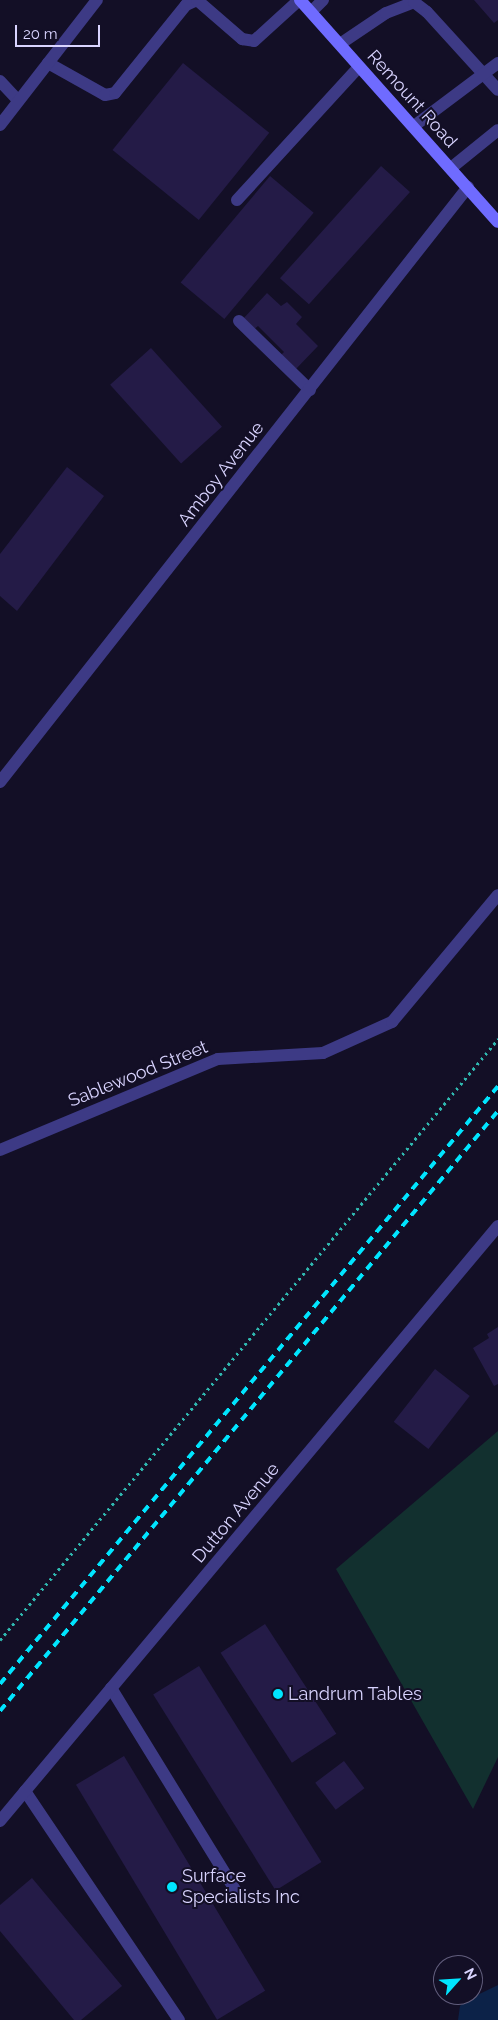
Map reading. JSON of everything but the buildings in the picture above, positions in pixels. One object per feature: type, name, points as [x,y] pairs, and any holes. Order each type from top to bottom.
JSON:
[{"type":"main road","name":"Remount Road","points":[[300,0],[498,222]]},
{"type":"street","points":[[0,124],[97,0]]},
{"type":"street","points":[[48,63],[105,95],[115,93],[186,5],[197,0],[242,40],[254,41],[300,0]]},
{"type":"street","points":[[310,12],[323,0]]},
{"type":"street","points":[[340,44],[386,13],[414,2],[498,90]]},
{"type":"street","points":[[414,126],[498,63]]},
{"type":"street","points":[[237,200],[360,67]]},
{"type":"street","points":[[0,82],[18,100]]},
{"type":"street","points":[[451,168],[498,130]]},
{"type":"street","name":"Amboy Avenue","points":[[0,782],[468,187]]},
{"type":"street","points":[[239,321],[310,390]]},
{"type":"street","name":"Sablewood Street","points":[[0,1150],[218,1060],[323,1053],[392,1022],[498,894]]},
{"type":"street","name":"Dutton Avenue","points":[[0,1821],[498,1226]]},
{"type":"street","points":[[111,1688],[240,1898]]},
{"type":"street","points":[[25,1791],[179,2020]]},
{"type":"path","points":[[0,1640],[498,1039]]},
{"type":"green space","points":[[498,1431],[498,1757],[473,1809],[336,1569]]},
{"type":"water","points":[[498,1985],[498,2020],[458,2020],[461,2005],[483,2005],[483,1992]]},
{"type":"railway","points":[[0,1684],[498,1086]]},
{"type":"railway","points":[[0,1711],[498,1111]]},
{"type":"place","name":"Landrum Tables","points":[[278,1694]]},
{"type":"place","name":"Surface Specialists Inc","points":[[172,1887]]}]
